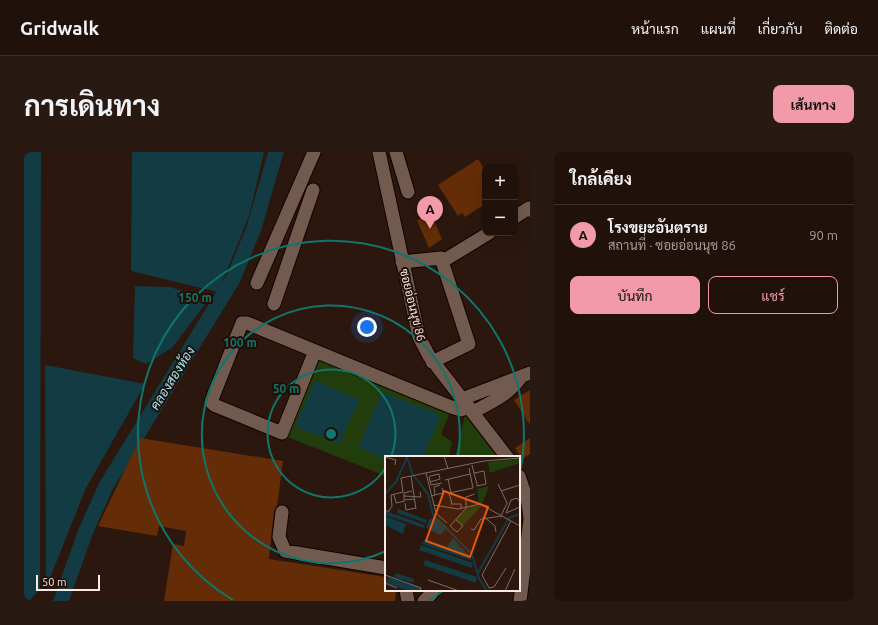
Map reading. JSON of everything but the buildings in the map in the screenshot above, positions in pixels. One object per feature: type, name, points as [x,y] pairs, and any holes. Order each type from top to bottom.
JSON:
[{"type":"street","points":[[257,284],[314,152]]},
{"type":"street","name":"ซอยอ่อนนุช 86","points":[[379,152],[419,337],[432,362],[506,456]]},
{"type":"street","points":[[386,185],[406,187],[396,152]]},
{"type":"street","points":[[274,304],[296,257],[313,190]]},
{"type":"street","points":[[518,215],[529,208],[530,210]]},
{"type":"street","points":[[443,261],[484,236]]},
{"type":"street","points":[[272,249],[296,257]]},
{"type":"street","points":[[402,262],[441,258],[469,344],[432,362]]},
{"type":"street","points":[[315,352],[282,433],[211,402],[242,323],[246,323],[461,410],[526,374]]},
{"type":"street","points":[[520,479],[528,503],[530,519],[520,601]]},
{"type":"street","points":[[282,512],[280,537],[285,551],[385,568]]},
{"type":"street","points":[[406,591],[408,601]]},
{"type":"green space","points":[[316,357],[450,412],[441,434],[452,442],[449,456],[385,456],[385,476],[285,436]]},
{"type":"green space","points":[[465,415],[496,456],[455,456]]},
{"type":"water","points":[[24,152],[41,152],[40,589],[29,601],[24,601]]},
{"type":"water","points":[[132,152],[264,152],[249,216],[218,292],[131,271]]},
{"type":"water","points":[[135,286],[170,287],[209,299],[172,348],[146,364],[133,358]]},
{"type":"water","points":[[45,365],[145,384],[86,488],[46,588]]},
{"type":"water","points":[[315,380],[359,400],[339,444],[297,427],[296,424]]},
{"type":"water","points":[[384,393],[438,414],[439,419],[423,456],[385,456],[385,459],[360,448],[359,446],[381,394]]},
{"type":"waterway","name":"คลองสองห้อง","points":[[61,601],[85,533],[106,486],[233,279],[254,228],[276,152]]},
{"type":"place","name":"โรงขยะอันตราย","points":[[430,229]]}]
